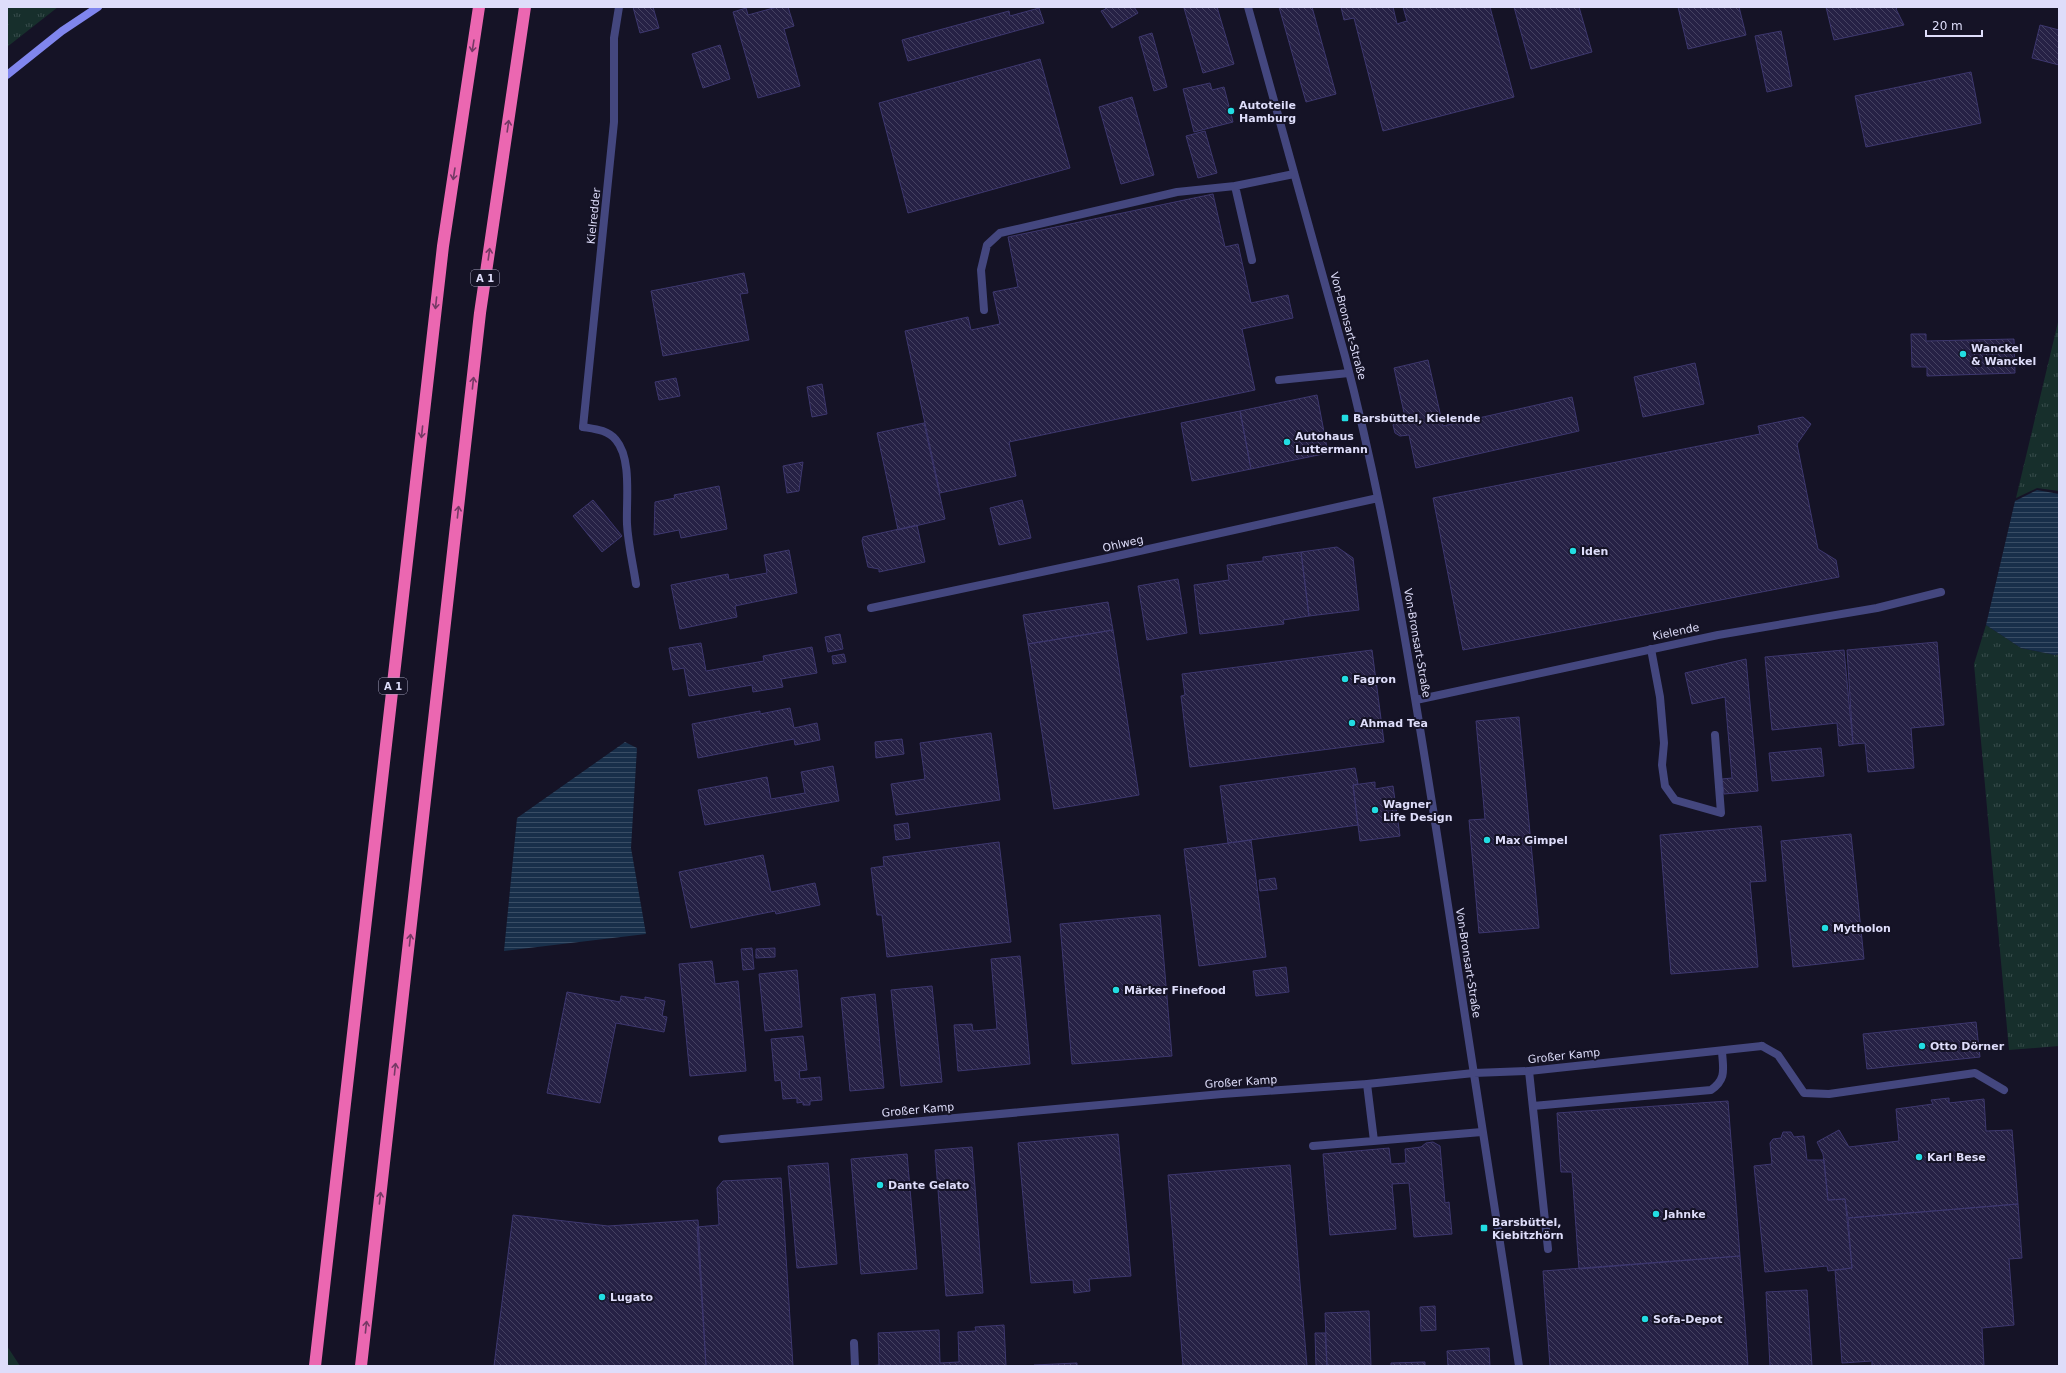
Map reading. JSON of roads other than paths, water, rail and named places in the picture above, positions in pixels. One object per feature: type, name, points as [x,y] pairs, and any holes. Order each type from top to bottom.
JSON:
[{"type":"highway","name":"A 1","points":[[315,1366],[443,246],[479,7]]},
{"type":"highway","name":"A 1","points":[[361,1366],[480,313],[525,7]]},
{"type":"main road","points":[[7,75],[62,31],[98,7]]},
{"type":"street","name":"Kielredder","points":[[619,7],[614,38],[614,122],[583,427],[605,431],[616,439],[623,450],[626,477],[627,525],[636,584]]},
{"type":"street","name":"Von-Bronsart-Straße","points":[[1248,7],[1349,373],[1378,498],[1416,700],[1519,1366]]},
{"type":"street","points":[[984,310],[981,270],[987,245],[1000,233],[1177,192],[1235,186],[1294,174]]},
{"type":"street","points":[[1235,186],[1252,260]]},
{"type":"street","points":[[1279,380],[1349,373]]},
{"type":"street","name":"Ohlweg","points":[[871,608],[1108,558],[1378,498]]},
{"type":"street","name":"Kielende","points":[[1416,700],[1718,635],[1877,608],[1941,592]]},
{"type":"street","points":[[1651,649],[1660,697],[1664,743],[1662,765],[1665,786],[1675,800],[1721,813],[1715,735]]},
{"type":"street","name":"Großer Kamp","points":[[722,1139],[1214,1095],[1367,1084],[1474,1073],[1529,1071],[1762,1046],[1778,1055],[1804,1093],[1829,1094],[1975,1073],[2004,1090]]},
{"type":"street","points":[[1533,1106],[1711,1090],[1719,1084],[1724,1074],[1722,1051]]},
{"type":"street","points":[[1529,1071],[1548,1249]]},
{"type":"street","points":[[1367,1084],[1374,1141]]},
{"type":"street","points":[[1313,1146],[1482,1132]]},
{"type":"street","points":[[854,1343],[855,1366]]},
{"type":"water","points":[[2037,490],[2059,494],[2059,654],[2055,655],[2021,648],[1986,625],[2015,501]]},
{"type":"water","points":[[625,742],[637,748],[631,848],[646,934],[504,951],[517,818]]},
{"type":"place","name":"Autoteile Hamburg","points":[[1231,111]]},
{"type":"place","name":"Wanckel & Wanckel","points":[[1963,354]]},
{"type":"place","name":"Barsbüttel, Kielende","points":[[1345,418]]},
{"type":"place","name":"Autohaus Luttermann","points":[[1287,442]]},
{"type":"place","name":"Iden","points":[[1573,551]]},
{"type":"place","name":"Fagron","points":[[1345,679]]},
{"type":"place","name":"Ahmad Tea","points":[[1352,723]]},
{"type":"place","name":"Wagner Life Design","points":[[1375,810]]},
{"type":"place","name":"Max Gimpel","points":[[1487,840]]},
{"type":"place","name":"Mytholon","points":[[1825,928]]},
{"type":"place","name":"Märker Finefood","points":[[1116,990]]},
{"type":"place","name":"Otto Dörner","points":[[1922,1046]]},
{"type":"place","name":"Karl Bese","points":[[1919,1157]]},
{"type":"place","name":"Dante Gelato","points":[[880,1185]]},
{"type":"place","name":"Jahnke","points":[[1656,1214]]},
{"type":"place","name":"Barsbüttel, Kiebitzhörn","points":[[1484,1228]]},
{"type":"place","name":"Lugato","points":[[602,1297]]},
{"type":"place","name":"Sofa-Depot","points":[[1645,1319]]}]
